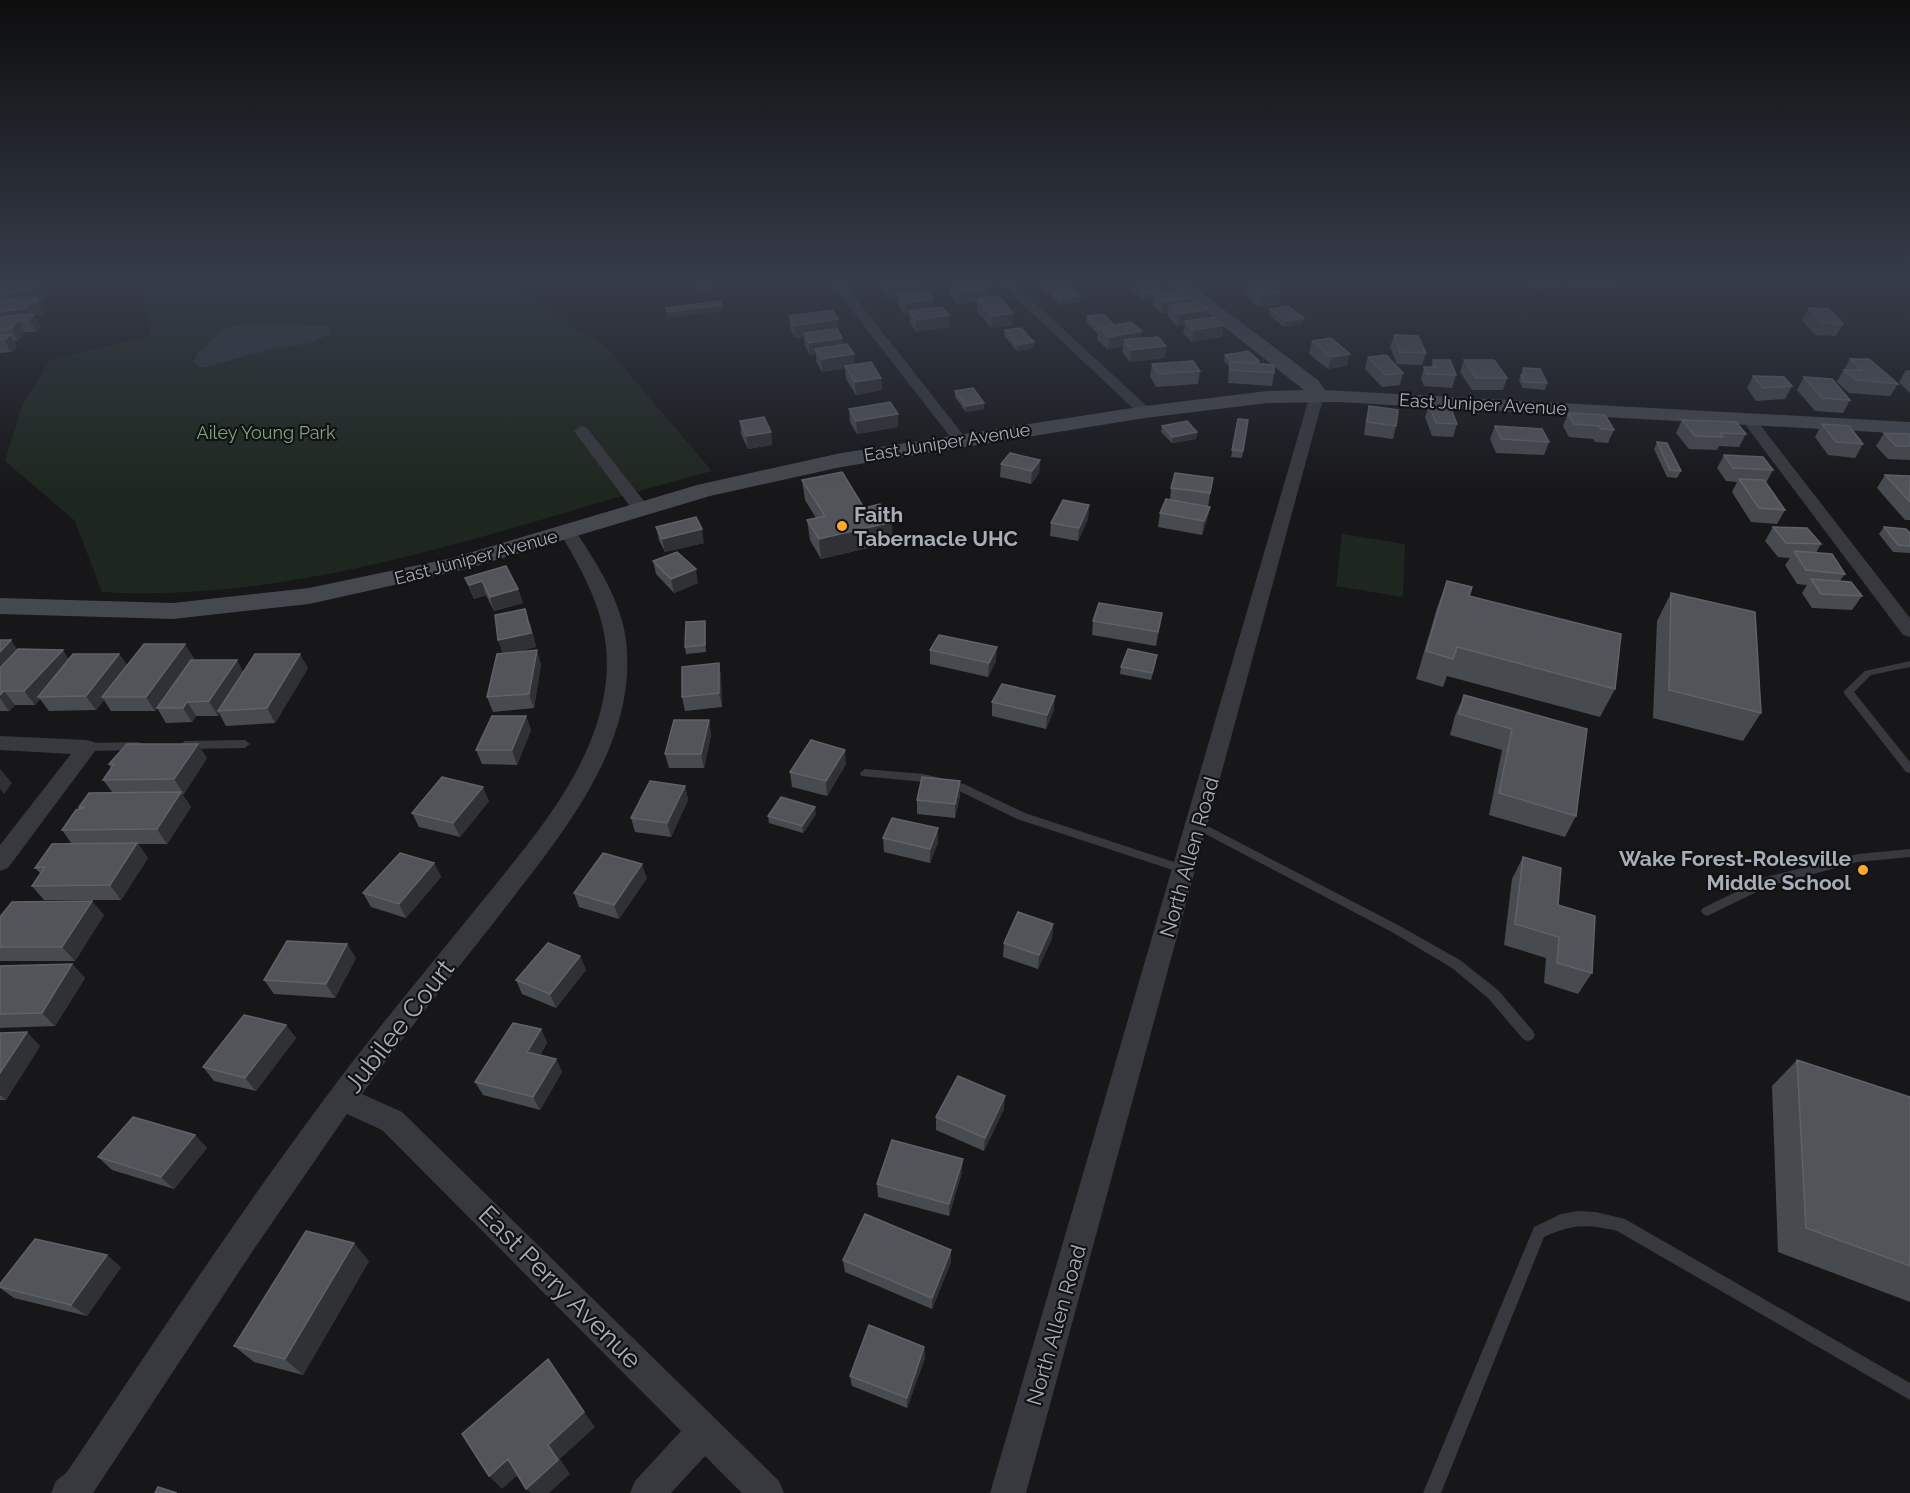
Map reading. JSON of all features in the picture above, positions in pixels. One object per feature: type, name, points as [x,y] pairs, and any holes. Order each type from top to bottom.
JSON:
[{"type":"street","points":[[891,352],[960,440]]},
{"type":"street","points":[[1080,352],[1145,412]]},
{"type":"street","points":[[1268,352],[1311,384],[1317,395]]},
{"type":"street","name":"East Juniper Avenue","points":[[0,606],[173,611],[281,601],[394,580],[568,533],[641,509],[772,473],[960,440],[1145,412],[1267,397],[1317,395],[1910,428]]},
{"type":"street","name":"North Allen Road","points":[[1008,1493],[1198,825],[1317,395]]},
{"type":"street","points":[[1749,420],[1910,631]]},
{"type":"street","points":[[582,431],[641,509]]},
{"type":"street","name":"Jubilee Court","points":[[68,1493],[79,1484],[234,1252],[342,1098],[547,837],[586,776],[601,742],[616,676],[618,644],[614,622],[603,591],[568,533]]},
{"type":"street","points":[[0,743],[87,747]]},
{"type":"street","points":[[0,862],[87,747]]},
{"type":"street","name":"East Perry Avenue","points":[[342,1098],[392,1121],[573,1298],[767,1493]]},
{"type":"street","points":[[647,1493],[704,1432]]},
{"type":"lane","points":[[1910,664],[1868,673],[1848,692],[1910,769]]},
{"type":"lane","points":[[177,745],[245,744]]},
{"type":"lane","points":[[87,747],[154,746]]},
{"type":"lane","points":[[865,773],[924,778],[960,787],[1021,816],[1185,870]]},
{"type":"lane","points":[[1198,825],[1394,928],[1456,964],[1493,994],[1528,1035]]},
{"type":"lane","points":[[1707,911],[1766,882],[1858,858],[1910,853]]},
{"type":"lane","points":[[1432,1493],[1539,1232],[1566,1218],[1586,1216],[1620,1224],[1910,1392]]},
{"type":"green space","name":"Ailey Young Park","points":[[83,352],[610,352],[712,471],[411,556],[335,573],[258,585],[180,592],[102,592],[75,521],[5,461],[23,403],[51,359]]},
{"type":"green space","points":[[1342,534],[1405,544],[1403,597],[1336,586]]},
{"type":"shaded area","points":[[199,352],[261,352],[206,367],[198,367],[194,362]]},
{"type":"building","points":[[817,352],[852,352],[854,354],[821,359]]},
{"type":"building","points":[[1249,352],[1259,361],[1232,362],[1225,355]]},
{"type":"building","points":[[1325,352],[1347,352],[1350,354],[1331,357]]},
{"type":"building","points":[[1386,355],[1403,373],[1385,375],[1368,357]]},
{"type":"building","points":[[1850,359],[1869,359],[1898,384],[1856,380],[1844,370],[1862,370]]},
{"type":"building","points":[[1433,360],[1450,360],[1456,375],[1427,374],[1424,367],[1436,367]]},
{"type":"building","points":[[1464,360],[1494,360],[1507,378],[1476,378]]},
{"type":"building","points":[[1193,361],[1200,371],[1158,374],[1152,364]]},
{"type":"building","points":[[1230,361],[1274,365],[1274,373],[1230,370]]},
{"type":"building","points":[[871,362],[881,378],[855,382],[845,366]]},
{"type":"building","points":[[1523,368],[1540,369],[1547,383],[1525,382],[1521,375],[1526,375]]},
{"type":"building","points":[[1753,376],[1784,377],[1792,386],[1763,388]]},
{"type":"building","points":[[1804,377],[1832,379],[1850,400],[1822,398]]},
{"type":"building","points":[[973,388],[984,403],[966,406],[955,391]]},
{"type":"building","points":[[890,402],[898,414],[856,421],[849,409]]},
{"type":"building","points":[[1429,405],[1450,406],[1457,424],[1436,423]]},
{"type":"building","points":[[1369,406],[1398,410],[1396,426],[1367,422]]},
{"type":"building","points":[[1568,413],[1605,415],[1614,430],[1574,424]]},
{"type":"building","points":[[764,417],[771,432],[746,436],[740,421]]},
{"type":"building","points":[[1238,419],[1248,420],[1243,451],[1232,450]]},
{"type":"building","points":[[1682,420],[1736,422],[1746,434],[1720,433],[1723,437],[1695,436]]},
{"type":"building","points":[[1187,421],[1197,432],[1173,437],[1162,426]]},
{"type":"building","points":[[1822,424],[1849,426],[1863,444],[1836,442]]},
{"type":"building","points":[[1495,426],[1542,429],[1549,442],[1501,439]]},
{"type":"building","points":[[1884,433],[1910,434],[1910,446],[1896,446]]},
{"type":"building","points":[[1657,442],[1667,443],[1681,471],[1670,470]]},
{"type":"building","points":[[1010,453],[1040,460],[1032,471],[1001,464]]},
{"type":"building","points":[[1724,455],[1763,457],[1773,470],[1733,468]]},
{"type":"building","points":[[842,472],[864,508],[880,504],[892,522],[819,539],[807,520],[825,516],[802,480]]},
{"type":"building","points":[[1175,473],[1213,478],[1210,493],[1171,488]]},
{"type":"building","points":[[1885,475],[1910,476],[1910,502]]},
{"type":"building","points":[[1739,479],[1764,480],[1785,510],[1759,508]]},
{"type":"building","points":[[1166,499],[1210,507],[1204,521],[1160,513]]},
{"type":"building","points":[[1063,500],[1089,505],[1079,528],[1051,523]]},
{"type":"building","points":[[696,517],[702,529],[662,539],[656,527]]},
{"type":"building","points":[[1773,527],[1807,528],[1821,544],[1786,543]]},
{"type":"building","points":[[1884,527],[1906,529],[1910,533],[1910,546],[1898,545]]},
{"type":"building","points":[[1794,551],[1832,554],[1845,574],[1806,570]]},
{"type":"building","points":[[677,552],[696,569],[671,579],[653,561]]},
{"type":"building","points":[[506,566],[518,589],[490,597],[482,581],[469,585],[465,578]]},
{"type":"building","points":[[1811,579],[1851,582],[1862,596],[1821,594]]},
{"type":"building","points":[[1447,581],[1472,587],[1469,596],[1621,634],[1615,689],[1457,647],[1453,659],[1426,651]]},
{"type":"building","points":[[1671,593],[1755,612],[1761,713],[1669,690]]},
{"type":"building","points":[[1099,603],[1162,613],[1158,632],[1093,621]]},
{"type":"building","points":[[525,609],[531,633],[498,640],[495,615]]},
{"type":"building","points":[[705,621],[705,645],[685,647],[686,622]]},
{"type":"building","points":[[939,635],[997,647],[989,663],[930,650]]},
{"type":"building","points":[[0,640],[11,640],[0,652]]},
{"type":"building","points":[[144,644],[185,644],[146,697],[102,697]]},
{"type":"building","points":[[18,649],[63,650],[24,691],[4,691],[0,695],[0,668]]},
{"type":"building","points":[[1128,649],[1157,655],[1152,673],[1121,667]]},
{"type":"building","points":[[537,650],[529,694],[487,697],[497,654]]},
{"type":"building","points":[[73,654],[119,654],[86,696],[38,697]]},
{"type":"building","points":[[255,654],[300,654],[267,708],[218,711]]},
{"type":"building","points":[[191,660],[237,660],[209,701],[187,702],[183,708],[157,708]]},
{"type":"building","points":[[719,663],[719,693],[682,697],[682,667]]},
{"type":"building","points":[[1002,684],[1055,696],[1047,715],[992,702]]},
{"type":"building","points":[[1464,695],[1587,729],[1576,816],[1499,793],[1512,729],[1459,714]]},
{"type":"building","points":[[492,716],[526,716],[512,750],[476,750]]},
{"type":"building","points":[[674,720],[709,720],[701,754],[665,754]]},
{"type":"building","points":[[811,740],[845,750],[826,781],[790,772]]},
{"type":"building","points":[[127,744],[198,744],[174,779],[103,780],[114,764],[109,764]]},
{"type":"building","points":[[442,777],[483,787],[453,823],[412,813]]},
{"type":"building","points":[[922,777],[960,781],[955,804],[917,800]]},
{"type":"building","points":[[650,781],[685,786],[667,823],[631,818]]},
{"type":"building","points":[[181,792],[157,829],[62,830],[76,810],[85,807],[79,807],[89,793]]},
{"type":"building","points":[[781,797],[815,807],[802,826],[768,816]]},
{"type":"building","points":[[892,818],[938,828],[930,849],[883,838]]},
{"type":"building","points":[[137,843],[110,885],[32,886],[45,867],[35,868],[52,844]]},
{"type":"building","points":[[400,853],[434,863],[399,904],[363,893]]},
{"type":"building","points":[[603,853],[642,864],[614,905],[574,893]]},
{"type":"building","points":[[1523,857],[1561,868],[1558,905],[1595,916],[1592,973],[1557,963],[1559,937],[1515,924]]},
{"type":"building","points":[[92,901],[62,947],[0,947],[0,917],[12,902]]},
{"type":"building","points":[[1018,912],[1053,924],[1039,955],[1004,943]]},
{"type":"building","points":[[287,941],[347,944],[326,984],[264,980]]},
{"type":"building","points":[[548,943],[580,956],[550,994],[516,980]]},
{"type":"building","points":[[72,964],[42,1013],[0,1014],[0,966]]},
{"type":"building","points":[[244,1015],[286,1025],[245,1078],[203,1067]]},
{"type":"building","points":[[513,1023],[541,1029],[527,1052],[556,1059],[533,1097],[475,1082]]},
{"type":"building","points":[[27,1032],[0,1073],[0,1033]]},
{"type":"building","points":[[1797,1060],[1910,1097],[1910,1266],[1806,1228]]},
{"type":"building","points":[[958,1076],[1005,1096],[985,1138],[936,1117]]},
{"type":"building","points":[[133,1117],[195,1135],[161,1177],[98,1157]]},
{"type":"building","points":[[892,1140],[963,1159],[949,1204],[877,1184]]},
{"type":"building","points":[[865,1214],[951,1250],[932,1298],[843,1260]]},
{"type":"building","points":[[306,1231],[354,1243],[285,1359],[234,1346]]},
{"type":"building","points":[[35,1239],[107,1255],[71,1305],[0,1287]]},
{"type":"building","points":[[869,1325],[924,1347],[907,1398],[850,1376]]},
{"type":"building","points":[[548,1359],[584,1412],[548,1445],[558,1460],[526,1489],[508,1459],[489,1476],[462,1434]]},
{"type":"building","points":[[158,1487],[177,1493],[155,1493]]},
{"type":"place","name":"Faith Tabernacle UHC","points":[[842,526]]},
{"type":"place","name":"Wake Forest-Rolesville Middle School","points":[[1863,870]]}]
